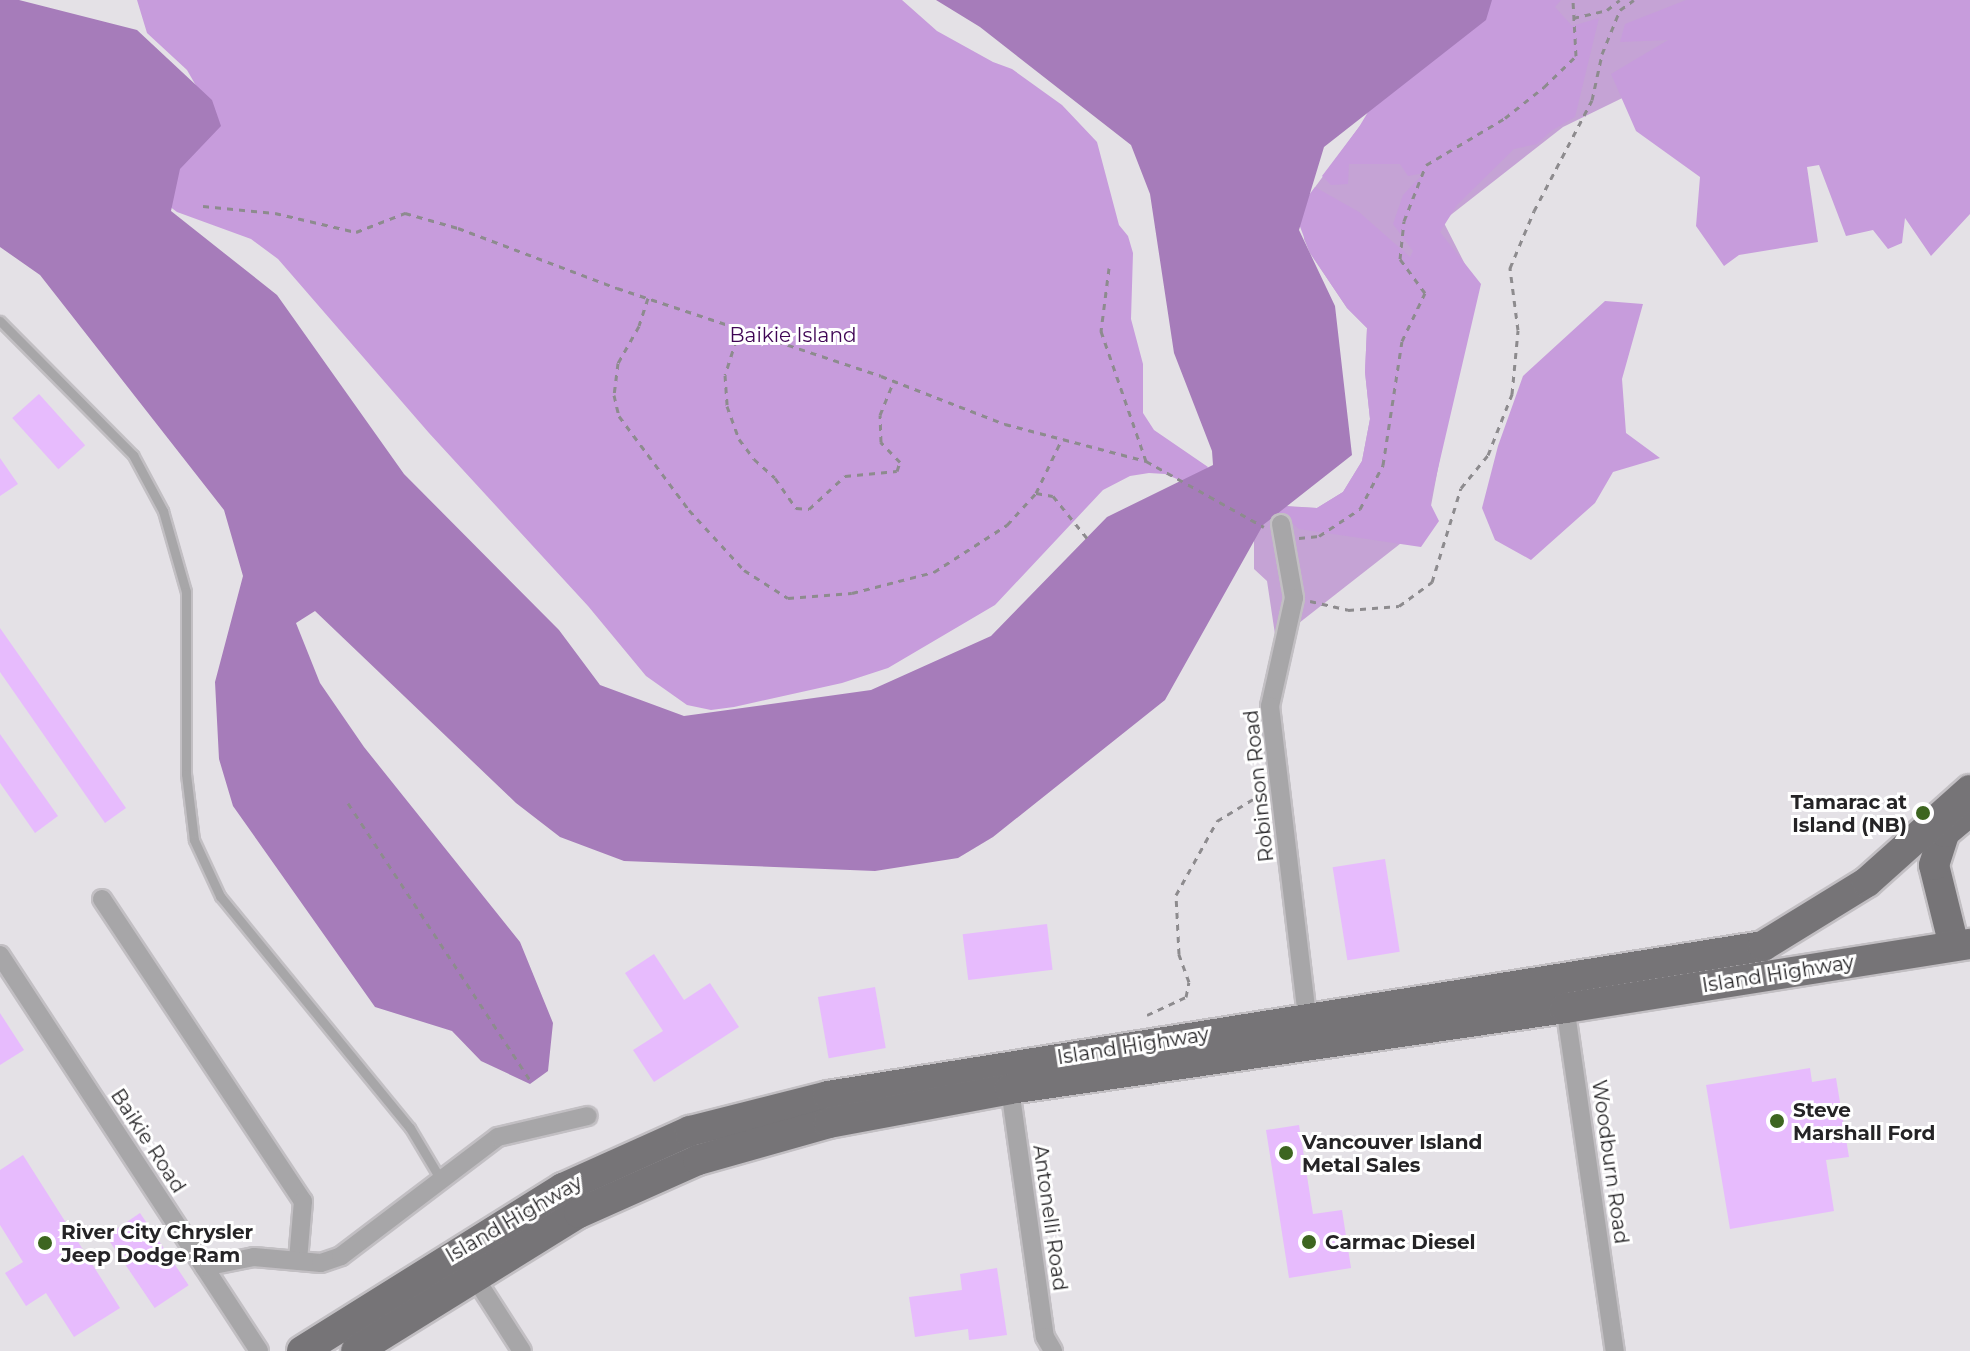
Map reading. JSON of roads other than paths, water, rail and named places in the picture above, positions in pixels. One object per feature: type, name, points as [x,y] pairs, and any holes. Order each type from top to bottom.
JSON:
[{"type":"main road","name":"Island Highway","points":[[1563,994],[1763,946],[1867,882],[1970,790]]},
{"type":"main road","points":[[1962,945],[1934,865],[1945,832],[1970,811]]},
{"type":"main road","name":"Island Highway","points":[[356,1351],[563,1188],[690,1131],[828,1096],[1563,994],[1962,945]]},
{"type":"main road","name":"Island Highway","points":[[302,1351],[465,1263],[698,1160],[829,1123],[1309,1031]]},
{"type":"street","name":"Robinson Road","points":[[1282,532],[1294,598],[1270,706],[1309,1031]]},
{"type":"street","points":[[102,899],[303,1201],[298,1261]]},
{"type":"street","name":"Baikie Road","points":[[0,955],[259,1351]]},
{"type":"street","name":"Woodburn Road","points":[[1563,994],[1615,1351]]},
{"type":"street","name":"Antonelli Road","points":[[1010,1089],[1045,1337],[1053,1351]]},
{"type":"street","points":[[204,1267],[254,1257],[321,1263],[341,1256],[498,1137],[588,1116]]},
{"type":"street","points":[[465,1263],[522,1351]]},
{"type":"lane","points":[[0,321],[133,455],[163,511],[186,592],[186,774],[194,840],[220,896],[410,1128],[441,1180]]},
{"type":"place","name":"Tamarac at Island (NB)","points":[[1923,813]]},
{"type":"place","name":"Steve Marshall Ford","points":[[1777,1121]]},
{"type":"place","name":"Vancouver Island Metal Sales","points":[[1286,1153]]},
{"type":"place","name":"Carmac Diesel","points":[[1309,1242]]},
{"type":"place","name":"River City Chrysler Jeep Dodge Ram","points":[[45,1243]]},
{"type":"park label","name":"Baikie Island","points":[[793,335]]}]
